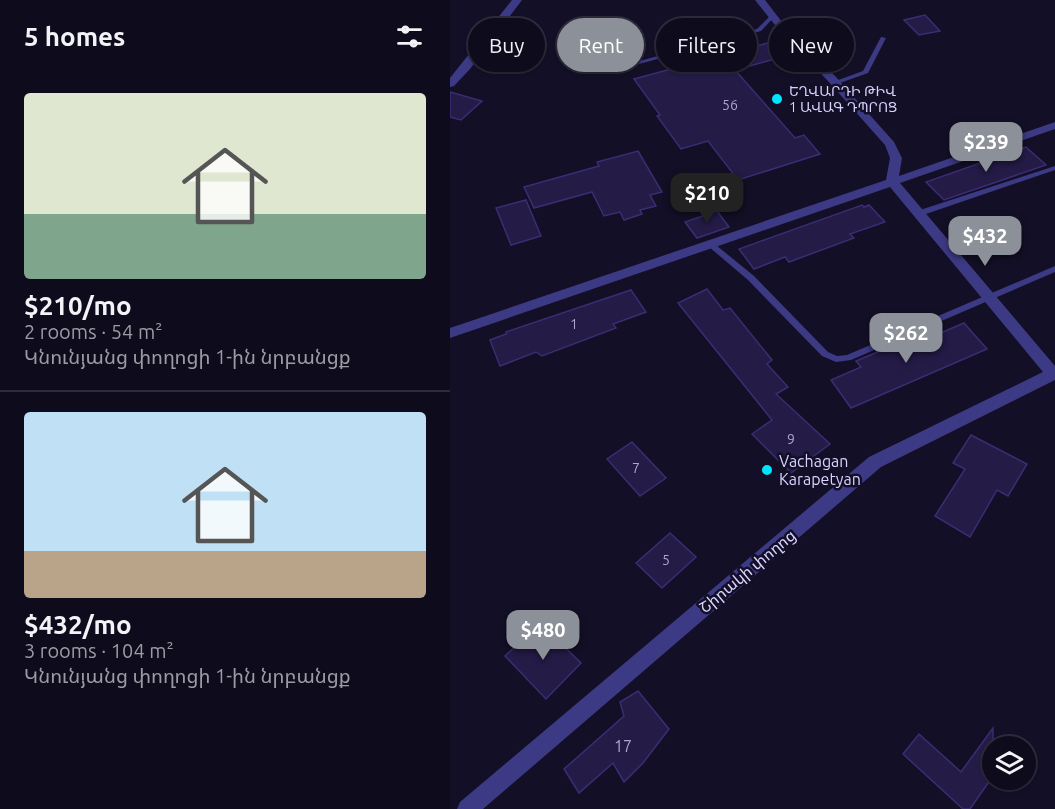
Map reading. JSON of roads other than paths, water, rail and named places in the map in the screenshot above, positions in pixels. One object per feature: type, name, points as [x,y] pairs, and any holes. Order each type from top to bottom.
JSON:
[{"type":"street","points":[[450,84],[517,0]]},
{"type":"street","points":[[760,0],[772,16],[890,144],[896,158],[892,181]]},
{"type":"street","points":[[450,333],[1055,124]]},
{"type":"street","points":[[892,181],[1054,374]]},
{"type":"street","name":"Շիրակի փողոց","points":[[467,809],[875,462],[1054,374]]},
{"type":"lane","points":[[644,61],[759,30],[772,16]]},
{"type":"lane","points":[[835,83],[866,72],[883,38]]},
{"type":"lane","points":[[920,213],[1055,168]]},
{"type":"lane","points":[[711,244],[751,278],[825,354],[836,359],[848,358],[1055,269]]},
{"type":"place","name":"ԵՂՎԱՐԴԻ ԹԻՎ 1 ԱՎԱԳ ԴՊՐՈՑ","points":[[777,99]]},
{"type":"place","name":"Vachagan Karapetyan","points":[[767,470]]}]
